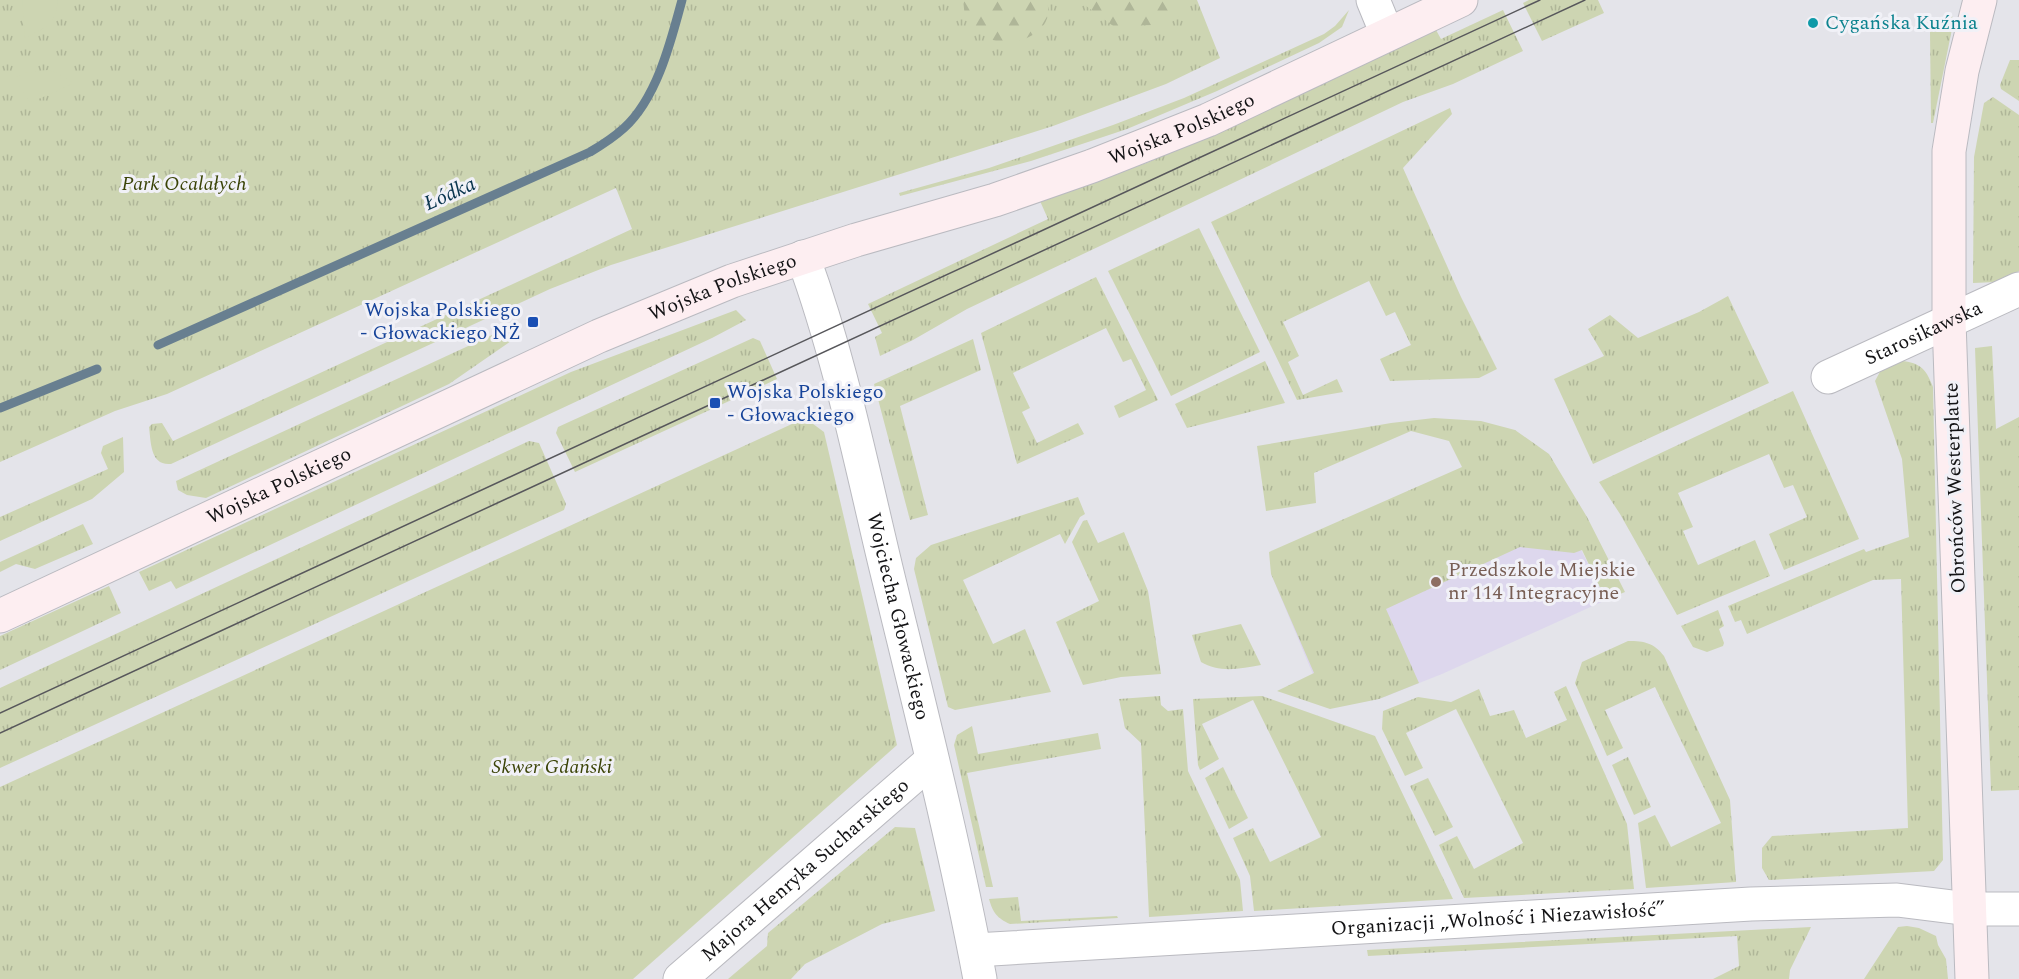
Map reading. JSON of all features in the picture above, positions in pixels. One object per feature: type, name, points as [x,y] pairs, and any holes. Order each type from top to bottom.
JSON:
[{"type":"main road","name":"Wojska Polskiego","points":[[0,616],[599,336],[732,281],[803,257],[995,200],[1092,166],[1208,120],[1461,0]]},
{"type":"main road","name":"Obrońców Westerplatte","points":[[1972,979],[1949,321],[1949,151],[1962,71],[1980,0]]},
{"type":"street","points":[[1373,0],[1387,34]]},
{"type":"street","name":"Wojciecha Głowackiego","points":[[803,257],[833,348],[932,760],[978,965]]},
{"type":"street","name":"Starosikawska","points":[[1827,376],[2019,289]]},
{"type":"street","name":"Majora Henryka Sucharskiego","points":[[680,979],[932,760]]},
{"type":"street","name":"Organizacji „Wolność i Niezawisłość”","points":[[978,965],[1751,904],[1897,900],[1969,909],[2019,909]]},
{"type":"shaded area","name":"Przedszkole Miejskie nr 114 Integracyjne","points":[[1536,459],[1606,600],[1442,674],[1379,699],[1327,708],[1271,574]]},
{"type":"green space","name":"Park Ocalałych","points":[[0,0],[1197,0],[1220,58],[1166,84],[1053,126],[611,265],[550,289],[171,464],[164,464],[155,457],[149,427],[152,424],[162,423],[173,441],[632,229],[616,188],[167,394],[115,411],[0,462]]},
{"type":"green space","points":[[22,0],[57,0],[57,8],[52,20],[44,28],[25,38]]},
{"type":"green space","points":[[963,0],[1046,0],[1047,17],[1044,25],[1031,36],[1005,43],[986,36],[967,20]]},
{"type":"green space","points":[[1078,0],[1189,0],[1175,20],[1162,25],[1142,25],[1124,34]]},
{"type":"green space","points":[[1529,0],[1598,0],[1604,13],[1542,41],[1523,3]]},
{"type":"green space","points":[[1349,10],[1342,27],[1319,43],[1217,91],[1127,129],[1031,161],[900,196],[899,193],[989,168],[1184,98],[1324,34],[1335,26]]},
{"type":"green space","points":[[1503,10],[1523,51],[1453,84],[1403,102],[967,309],[880,356],[875,337],[882,333],[868,304],[1048,219],[1040,201],[1149,162],[1436,30],[1441,39]]},
{"type":"green space","points":[[1951,15],[1954,19],[1933,123],[1931,123],[1930,32],[1933,27]]},
{"type":"green space","points":[[2010,60],[2019,60],[2019,101],[2001,89],[2000,85]]},
{"type":"green space","points":[[48,70],[74,83],[32,102],[29,101],[14,78],[25,73]]},
{"type":"green space","points":[[1993,97],[2019,115],[2019,271],[1996,282],[1973,283],[1974,157],[1984,103]]},
{"type":"green space","points":[[1450,108],[1452,114],[1403,168],[1461,297],[1497,369],[1479,378],[1390,381],[1380,359],[1411,345],[1395,312],[1386,316],[1369,281],[1283,322],[1299,356],[1288,362],[1303,395],[1337,379],[1343,392],[1297,400],[1211,222]]},
{"type":"green space","points":[[1199,228],[1260,352],[1171,396],[1108,271]]},
{"type":"green space","points":[[1096,277],[1158,400],[1119,418],[1114,406],[1146,390],[1131,359],[1123,362],[1106,328],[1013,373],[1030,408],[1022,412],[1037,443],[1078,423],[1084,434],[1017,464],[981,333]]},
{"type":"green space","points":[[1728,296],[1769,383],[1593,464],[1554,379],[1604,356],[1588,329],[1610,315],[1638,338],[1699,312]]},
{"type":"green space","points":[[736,310],[746,320],[712,338],[176,589],[171,581],[149,591],[139,572],[571,372]]},
{"type":"green space","points":[[505,329],[511,341],[449,384],[206,498],[187,495],[178,490],[176,481]]},
{"type":"green space","points":[[753,338],[760,341],[777,379],[575,472],[556,433],[558,427]]},
{"type":"green space","points":[[973,339],[981,370],[900,406],[928,515],[910,520],[874,384]]},
{"type":"green space","points":[[1992,346],[1996,429],[2019,417],[2019,790],[1991,791],[1975,348]]},
{"type":"green space","points":[[1897,360],[1916,364],[1924,370],[1933,387],[1943,860],[1934,871],[1769,880],[1762,868],[1762,848],[1772,836],[1908,828],[1901,579],[1873,580],[1747,634],[1741,620],[1735,622],[1728,606],[1864,549],[1866,552],[1909,537],[1902,459],[1875,381],[1882,368]]},
{"type":"green space","points":[[1265,361],[1285,403],[1187,428],[1175,404]]},
{"type":"green space","points":[[1793,391],[1859,539],[1784,570],[1769,534],[1807,517],[1793,485],[1784,488],[1769,454],[1678,493],[1693,527],[1683,531],[1698,565],[1755,540],[1770,576],[1677,615],[1620,514],[1599,482]]},
{"type":"green space","name":"Skwer Gdański","points":[[805,418],[824,432],[897,745],[633,979],[0,979],[0,787]]},
{"type":"green space","name":"Przedszkole Miejskie nr 114 Integracyjne","points":[[1434,418],[1481,421],[1515,430],[1549,454],[1587,517],[1625,592],[1606,600],[1582,550],[1574,553],[1520,547],[1386,609],[1419,683],[1379,699],[1330,709],[1277,691],[1314,673],[1271,574],[1269,552],[1462,467],[1449,441],[1411,431],[1314,473],[1316,503],[1266,511],[1257,446]]},
{"type":"green space","points":[[123,437],[124,472],[92,499],[0,541],[0,517],[108,469],[101,453],[103,446]]},
{"type":"green space","points":[[529,441],[539,443],[566,504],[564,510],[0,768],[0,688]]},
{"type":"green space","points":[[1078,497],[1085,514],[1080,517],[1065,544],[1060,534],[963,580],[993,644],[1025,629],[1051,692],[955,710],[948,707],[914,569],[916,558],[931,545]]},
{"type":"green space","points":[[1087,520],[1098,543],[1124,532],[1148,591],[1161,674],[1121,677],[1083,685],[1056,622],[1099,601],[1072,542],[1083,521]]},
{"type":"green space","points":[[83,524],[93,544],[35,569],[16,564],[0,572],[0,562]]},
{"type":"green space","points":[[109,586],[121,613],[0,670],[0,636]]},
{"type":"green space","points":[[1718,610],[1724,626],[1719,629],[1723,646],[1707,652],[1693,647],[1681,626]]},
{"type":"green space","points":[[1241,624],[1261,665],[1222,669],[1201,662],[1192,635]]},
{"type":"green space","points":[[1628,641],[1649,644],[1657,648],[1664,656],[1730,800],[1736,882],[1646,888],[1638,823],[1655,815],[1671,847],[1721,823],[1655,687],[1605,710],[1623,748],[1607,756],[1575,683],[1582,662]]},
{"type":"green space","points":[[1566,686],[1627,824],[1634,889],[1464,898],[1439,845],[1457,836],[1474,869],[1523,843],[1456,709],[1406,733],[1423,768],[1405,776],[1382,729],[1383,711],[1418,697],[1451,702],[1479,689],[1490,716],[1514,710],[1526,738],[1567,720],[1554,692]]},
{"type":"green space","points":[[1160,696],[1161,705],[1168,711],[1183,709],[1188,771],[1240,880],[1243,911],[1149,917],[1141,743],[1125,728],[1119,699]]},
{"type":"green space","points":[[1262,696],[1375,736],[1453,899],[1254,911],[1250,876],[1233,838],[1253,828],[1270,862],[1321,837],[1253,700],[1202,724],[1219,759],[1200,770],[1193,699]]},
{"type":"green space","points":[[972,726],[978,754],[1098,733],[1101,749],[967,773],[993,887],[986,887],[954,745],[957,735]]},
{"type":"green space","points":[[1628,757],[1651,807],[1634,815],[1612,765]]},
{"type":"green space","points":[[1223,767],[1248,818],[1229,829],[1205,778]]},
{"type":"green space","points":[[1428,778],[1453,827],[1435,836],[1410,786]]},
{"type":"green space","points":[[895,827],[915,828],[935,911],[882,924],[805,964],[791,979],[728,979],[767,946],[768,933]]},
{"type":"green space","points":[[1018,897],[1021,921],[1117,916],[1118,918],[1010,924],[996,914],[989,899]]},
{"type":"green space","points":[[1811,927],[1790,970],[1789,979],[1713,979],[1739,966],[1737,936],[1368,956],[1367,950]]},
{"type":"green space","points":[[1898,927],[1919,928],[1936,936],[1946,959],[1948,979],[1864,979]]},
{"type":"waterway","name":"Łódka","points":[[158,345],[590,152],[603,144],[636,116],[654,85],[682,0]]},
{"type":"waterway","name":"Łódka","points":[[0,408],[97,369]]},
{"type":"tram line","points":[[0,713],[1540,0]]},
{"type":"tram line","points":[[0,733],[1585,0]]},
{"type":"place","name":"Cygańska Kuźnia","points":[[1813,23]]},
{"type":"place","name":"Wojska Polskiego - Głowackiego NŻ","points":[[533,322]]},
{"type":"place","name":"Wojska Polskiego - Głowackiego","points":[[715,403]]},
{"type":"place","name":"Przedszkole Miejskie nr 114 Integracyjne","points":[[1436,582]]}]
